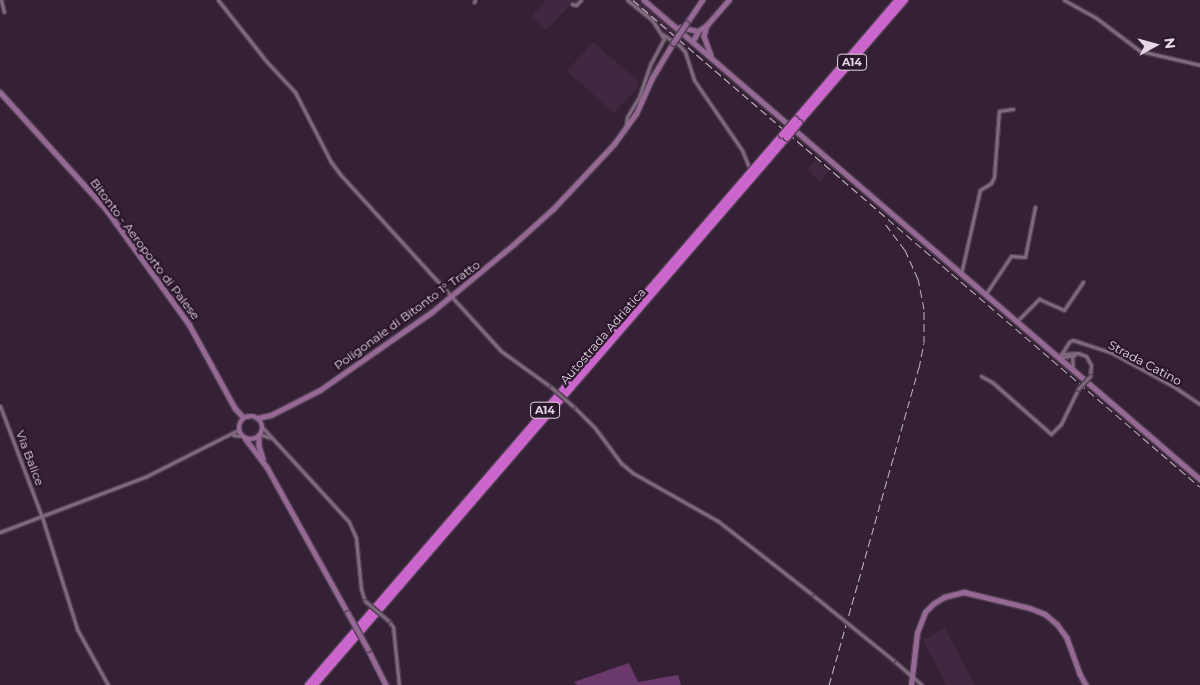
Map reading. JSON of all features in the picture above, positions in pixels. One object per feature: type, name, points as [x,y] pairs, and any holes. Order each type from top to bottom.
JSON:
[{"type":"highway","name":"Autostrada Adriatica","points":[[797,122],[898,0]]},
{"type":"highway","name":"Autostrada Adriatica","points":[[308,685],[784,136],[906,0]]},
{"type":"highway","name":"Autostrada Adriatica","points":[[315,685],[784,136]]},
{"type":"main road","points":[[644,0],[1016,322],[1060,356],[1073,370],[1200,480]]},
{"type":"main road","name":"Poligonale di Bitonto 1° Tratto","points":[[272,415],[320,390],[451,296],[483,272],[553,209],[625,130],[636,114],[655,72],[702,0]]},
{"type":"main road","points":[[692,41],[698,31],[707,25],[730,0]]},
{"type":"main road","points":[[674,25],[698,31]]},
{"type":"main road","points":[[692,41],[704,32],[707,25]]},
{"type":"main road","points":[[704,32],[707,47],[715,60]]},
{"type":"main road","name":"Bitonto - Aeroporto di Palese","points":[[0,92],[106,209],[189,324],[235,408]]},
{"type":"main road","points":[[235,408],[243,417],[257,418],[272,415]]},
{"type":"main road","points":[[235,408],[244,437],[266,466],[368,649],[386,685]]},
{"type":"main road","points":[[266,466],[259,446],[260,436],[263,426],[272,415]]},
{"type":"main road","points":[[240,428],[242,421],[248,417]]},
{"type":"main road","points":[[257,418],[263,426]]},
{"type":"main road","points":[[244,437],[252,440],[260,436]]},
{"type":"main road","points":[[910,685],[916,634],[925,612],[944,597],[964,592],[1030,608],[1045,614],[1057,624],[1067,638],[1086,685]]},
{"type":"street","points":[[1,0],[4,12]]},
{"type":"street","points":[[218,0],[262,56],[295,92],[331,162],[500,351],[573,406],[590,422],[621,463],[633,473],[718,521],[814,596],[922,685]]},
{"type":"street","points":[[572,4],[576,4],[581,0]]},
{"type":"street","points":[[627,0],[652,20],[662,34],[679,45],[685,52],[694,80],[742,150],[748,165]]},
{"type":"street","points":[[1064,0],[1095,17],[1140,51],[1200,65]]},
{"type":"street","points":[[625,130],[627,118],[639,97],[651,64],[663,41],[662,34]]},
{"type":"street","points":[[961,274],[980,190],[991,182],[994,177],[999,111],[1013,109]]},
{"type":"street","points":[[985,295],[1011,256],[1025,256],[1035,207]]},
{"type":"street","points":[[1016,322],[1039,299],[1064,310],[1083,282]]},
{"type":"street","name":"Strada Catino","points":[[1065,348],[1073,340],[1112,353],[1173,386],[1200,404]]},
{"type":"street","points":[[1060,356],[1065,348],[1072,355],[1073,370]]},
{"type":"street","points":[[981,376],[992,382],[1051,434],[1061,424],[1078,389],[1092,371],[1089,359],[1078,353],[1060,356]]},
{"type":"street","name":"Via Balice","points":[[0,406],[42,517],[77,629],[108,685]]},
{"type":"street","points":[[263,426],[273,440],[349,522],[356,538],[361,589],[366,601],[388,620],[393,627],[399,685]]},
{"type":"street","points":[[0,532],[145,477],[232,435],[240,428]]},
{"type":"street","points":[[232,435],[244,437]]},
{"type":"street","points":[[260,436],[273,440]]},
{"type":"shaded area","points":[[546,0],[579,0],[572,3],[546,30],[531,17]]},
{"type":"shaded area","points":[[630,0],[639,0],[677,32],[673,38]]},
{"type":"shaded area","points":[[593,42],[639,82],[638,88],[614,113],[567,71]]},
{"type":"shaded area","points":[[816,160],[828,171],[820,182],[807,169]]},
{"type":"shaded area","points":[[945,628],[975,685],[946,685],[923,640]]},
{"type":"shaded area","points":[[629,663],[638,682],[678,675],[681,685],[577,685],[574,682]]},
{"type":"tunnel","points":[[748,165],[761,177]]},
{"type":"railway","points":[[633,0],[1200,487]]},
{"type":"railway","points":[[829,685],[919,368],[924,343],[924,309],[918,279],[905,250],[885,223]]}]
